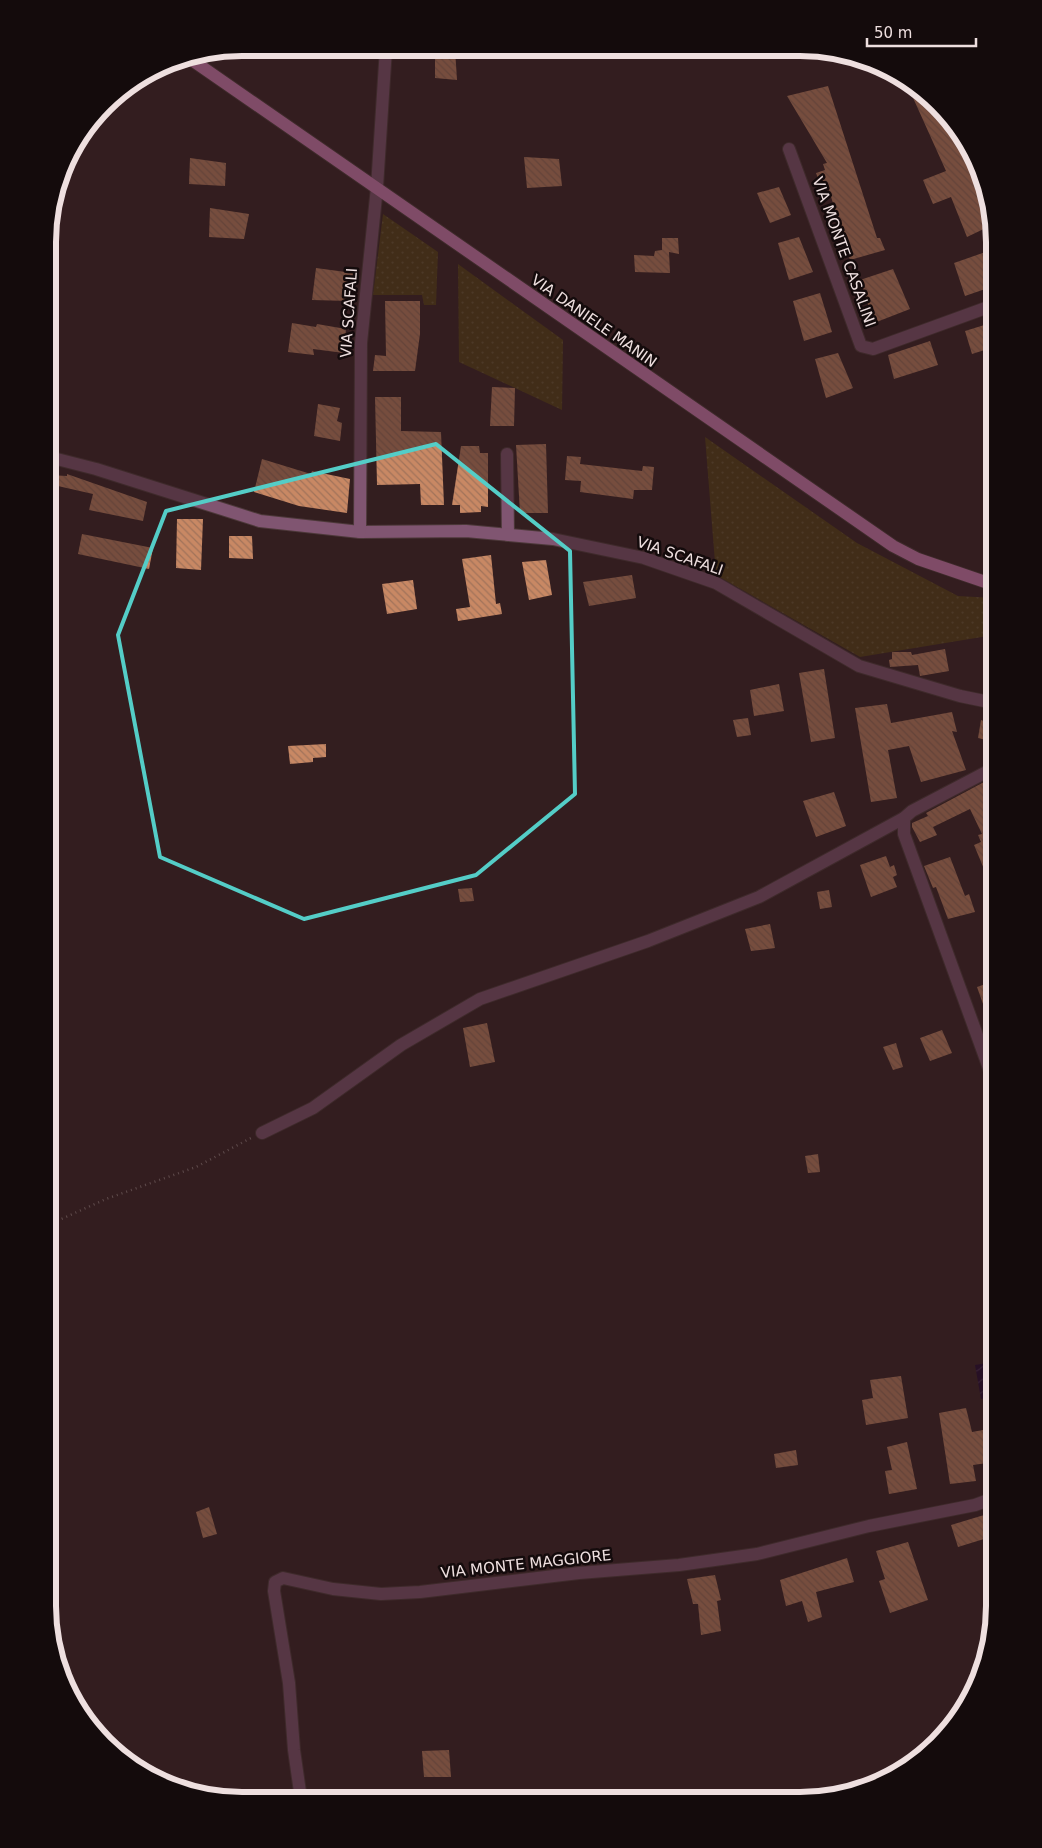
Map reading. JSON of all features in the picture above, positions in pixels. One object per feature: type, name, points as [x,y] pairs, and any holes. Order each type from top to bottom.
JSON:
[{"type":"main road","name":"VIA DANIELE MANIN","points":[[196,63],[893,546],[918,559],[986,582]]},
{"type":"street","name":"VIA SCAFALI","points":[[360,532],[361,343],[377,187],[385,56]]},
{"type":"street","name":"VIA MONTE CASALINI","points":[[789,149],[861,346],[873,349],[986,308]]},
{"type":"street","points":[[507,454],[508,535]]},
{"type":"street","name":"VIA SCAFALI","points":[[56,459],[96,469],[260,521],[360,532],[466,531],[553,539],[644,558],[716,583],[859,666],[960,696],[986,701]]},
{"type":"street","points":[[262,1133],[313,1108],[401,1044],[480,999],[648,941],[759,897],[904,818],[912,811],[986,772]]},
{"type":"street","points":[[904,818],[904,834],[986,1060]]},
{"type":"street","name":"VIA MONTE MAGGIORE","points":[[300,1792],[294,1750],[289,1683],[274,1591],[275,1582],[283,1578],[333,1589],[381,1594],[420,1592],[579,1573],[679,1565],[756,1554],[869,1526],[975,1505],[986,1501]]},
{"type":"path","points":[[56,1221],[106,1199],[154,1184],[196,1167],[236,1144],[262,1133]]},
{"type":"highlighted area","points":[[436,444],[570,551],[575,794],[476,875],[304,919],[160,857],[118,635],[166,511]]},
{"type":"shaded area","points":[[383,214],[438,252],[436,305],[424,305],[422,295],[373,295]]},
{"type":"shaded area","points":[[458,264],[563,340],[562,410],[459,362]]},
{"type":"shaded area","points":[[705,437],[857,543],[958,596],[986,598],[986,636],[860,657],[716,575]]},
{"type":"water","points":[[986,1363],[986,1398],[981,1399],[975,1365]]},
{"type":"building","points":[[435,56],[455,56],[457,80],[435,78]]},
{"type":"building","points":[[828,86],[877,238],[880,238],[885,250],[850,260],[829,190],[823,192],[816,173],[825,170],[823,164],[827,163],[787,96]]},
{"type":"building","points":[[911,94],[940,120],[961,149],[976,182],[985,228],[967,237],[951,197],[933,204],[923,180],[946,171]]},
{"type":"building","points":[[524,157],[559,159],[562,186],[527,188]]},
{"type":"building","points":[[190,158],[226,163],[225,186],[189,184]]},
{"type":"building","points":[[779,187],[791,215],[770,223],[757,193]]},
{"type":"building","points":[[210,208],[249,214],[244,239],[209,237]]},
{"type":"building","points":[[799,237],[813,272],[789,280],[778,243]]},
{"type":"building","points":[[662,238],[678,238],[679,254],[669,252],[670,273],[635,272],[634,255],[654,256],[655,251],[662,250]]},
{"type":"building","points":[[986,252],[986,289],[965,296],[954,263]]},
{"type":"building","points":[[316,268],[353,273],[349,301],[312,300]]},
{"type":"building","points":[[893,269],[910,309],[874,323],[860,280]]},
{"type":"building","points":[[820,293],[832,332],[804,341],[793,301]]},
{"type":"building","points":[[385,301],[420,301],[420,334],[415,371],[373,371],[375,355],[386,356]]},
{"type":"building","points":[[292,323],[316,327],[317,324],[346,329],[344,353],[313,349],[314,355],[288,352]]},
{"type":"building","points":[[986,324],[986,350],[972,354],[965,331]]},
{"type":"building","points":[[930,341],[938,365],[894,379],[888,355]]},
{"type":"building","points":[[838,353],[853,388],[826,398],[815,359]]},
{"type":"building","points":[[492,387],[515,388],[514,426],[490,426]]},
{"type":"building","points":[[375,397],[401,397],[401,431],[441,432],[444,505],[421,505],[420,484],[377,485]]},
{"type":"building","points":[[318,404],[340,408],[337,421],[342,423],[340,441],[314,436]]},
{"type":"building","points":[[546,444],[548,513],[520,513],[516,445]]},
{"type":"building","points":[[461,446],[479,446],[480,453],[488,453],[488,507],[481,506],[481,512],[460,513],[460,505],[452,505]]},
{"type":"building","points":[[567,456],[581,457],[580,464],[642,471],[643,466],[654,467],[652,490],[634,490],[633,499],[580,492],[581,481],[565,480]]},
{"type":"building","points":[[262,459],[311,474],[312,471],[350,479],[347,513],[299,506],[254,492]]},
{"type":"building","points":[[67,474],[147,502],[143,521],[89,510],[93,494],[56,486],[56,475],[67,476]]},
{"type":"building","points":[[177,519],[203,519],[201,570],[176,568]]},
{"type":"building","points":[[82,534],[153,548],[149,569],[78,554]]},
{"type":"building","points":[[229,536],[252,536],[253,559],[229,558]]},
{"type":"building","points":[[491,555],[496,604],[500,603],[502,614],[458,621],[456,609],[470,607],[462,559]]},
{"type":"building","points":[[546,560],[552,595],[529,600],[522,562]]},
{"type":"building","points":[[632,575],[636,598],[589,606],[583,582]]},
{"type":"building","points":[[413,580],[417,609],[387,614],[382,584]]},
{"type":"building","points":[[945,649],[949,671],[920,676],[918,665],[890,667],[889,660],[892,659],[892,652],[911,652],[912,655]]},
{"type":"building","points":[[824,669],[835,738],[811,742],[799,673]]},
{"type":"building","points":[[779,684],[784,711],[754,716],[750,690]]},
{"type":"building","points":[[887,704],[891,723],[952,712],[957,732],[952,731],[966,770],[921,782],[909,746],[888,750],[897,798],[871,802],[855,708]]},
{"type":"building","points":[[748,718],[751,735],[737,737],[733,720]]},
{"type":"building","points":[[981,720],[986,722],[986,740],[978,738]]},
{"type":"building","points":[[326,744],[326,757],[313,758],[313,762],[290,764],[288,746]]},
{"type":"building","points":[[984,782],[986,787],[986,874],[974,845],[981,842],[978,835],[982,834],[970,809],[933,827],[937,835],[920,842],[912,827],[912,823],[928,816],[926,813]]},
{"type":"building","points":[[834,792],[846,826],[816,837],[803,801]]},
{"type":"building","points":[[886,856],[890,867],[894,865],[897,875],[893,877],[897,887],[871,897],[860,865]]},
{"type":"building","points":[[950,857],[965,896],[969,894],[975,912],[948,919],[936,887],[933,888],[924,866]]},
{"type":"building","points":[[472,888],[474,901],[460,902],[458,889]]},
{"type":"building","points":[[829,890],[832,907],[820,909],[817,892]]},
{"type":"building","points":[[770,924],[775,948],[751,951],[745,929]]},
{"type":"building","points":[[986,984],[986,1012],[977,987]]},
{"type":"building","points":[[487,1023],[495,1062],[470,1067],[463,1028]]},
{"type":"building","points":[[942,1030],[952,1053],[930,1061],[920,1038]]},
{"type":"building","points":[[896,1043],[903,1067],[893,1070],[883,1047]]},
{"type":"building","points":[[818,1154],[820,1172],[808,1173],[805,1156]]},
{"type":"building","points":[[901,1376],[908,1418],[866,1425],[862,1400],[873,1398],[870,1380]]},
{"type":"building","points":[[966,1408],[972,1432],[986,1429],[986,1463],[973,1465],[976,1481],[950,1484],[939,1413]]},
{"type":"building","points":[[907,1442],[917,1489],[889,1494],[885,1471],[892,1470],[887,1447]]},
{"type":"building","points":[[796,1450],[798,1465],[776,1468],[774,1454]]},
{"type":"building","points":[[209,1507],[217,1534],[203,1538],[196,1512]]},
{"type":"building","points":[[986,1514],[986,1545],[984,1539],[958,1547],[951,1525]]},
{"type":"building","points":[[908,1542],[928,1600],[890,1613],[879,1581],[885,1579],[876,1551]]},
{"type":"building","points":[[847,1558],[854,1582],[816,1592],[822,1617],[808,1622],[802,1601],[786,1606],[780,1580]]},
{"type":"building","points":[[715,1575],[721,1600],[717,1601],[721,1631],[701,1635],[698,1604],[693,1604],[687,1579]]},
{"type":"building","points":[[449,1750],[451,1777],[424,1777],[422,1751]]}]
